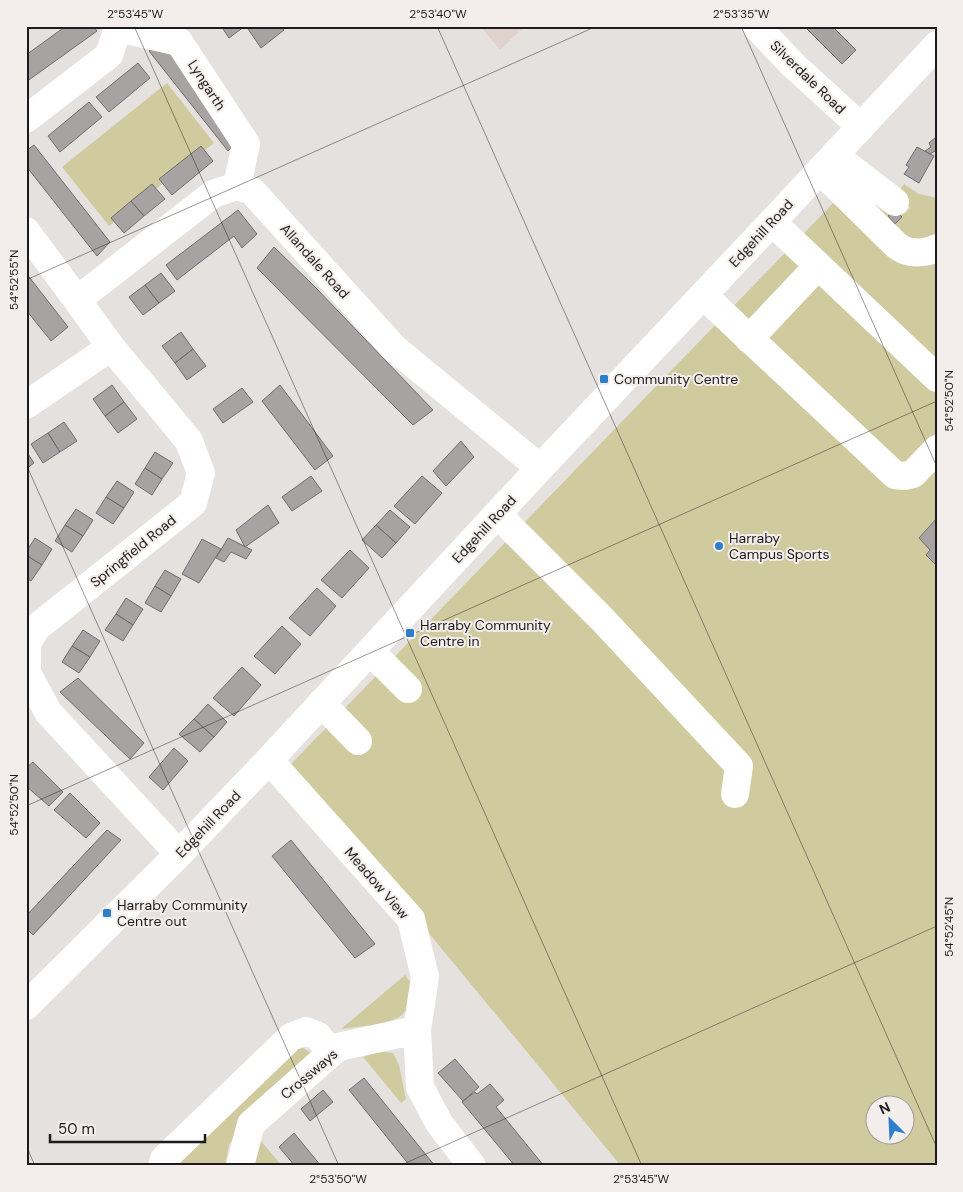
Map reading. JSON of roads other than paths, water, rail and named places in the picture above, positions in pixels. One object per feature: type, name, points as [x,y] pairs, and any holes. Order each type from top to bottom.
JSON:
[{"type":"street","name":"Silverdale Road","points":[[756,26],[792,64],[861,127]]},
{"type":"street","points":[[26,119],[109,55],[117,27]]},
{"type":"street","name":"Lyngarth","points":[[117,27],[179,42],[246,144],[237,186]]},
{"type":"street","name":"Edgehill Road","points":[[31,992],[179,854],[270,760],[497,514],[937,46]]},
{"type":"street","points":[[827,163],[895,202]]},
{"type":"street","points":[[827,163],[896,245],[914,252],[932,251],[937,248]]},
{"type":"street","points":[[77,300],[213,194],[237,186]]},
{"type":"street","name":"Allandale Road","points":[[237,186],[252,191],[394,348],[540,468]]},
{"type":"street","points":[[772,222],[937,378]]},
{"type":"street","name":"Springfield Road","points":[[26,231],[111,347],[189,441],[201,473],[193,503],[36,628],[27,644],[27,673],[48,712],[179,854]]},
{"type":"street","points":[[749,338],[818,266]]},
{"type":"street","points":[[703,295],[895,474],[904,476],[913,474],[937,449]]},
{"type":"street","points":[[26,405],[111,347]]},
{"type":"street","points":[[497,514],[603,620],[740,766],[735,794]]},
{"type":"street","points":[[370,651],[408,689]]},
{"type":"street","points":[[321,704],[358,741]]},
{"type":"street","name":"Meadow View","points":[[270,760],[410,919],[425,976],[417,1030],[420,1087],[438,1123],[472,1166]]},
{"type":"street","name":"Crossways","points":[[240,1166],[250,1124],[338,1047],[417,1030]]},
{"type":"street","points":[[162,1166],[164,1159],[291,1036],[306,1031],[318,1036],[331,1053]]},
{"type":"place","name":"Community Centre","points":[[604,379]]},
{"type":"place","name":"Harraby Campus Sports","points":[[719,546]]},
{"type":"place","name":"Harraby Community Centre in","points":[[410,633]]},
{"type":"place","name":"Harraby Community Centre out","points":[[107,913]]}]
